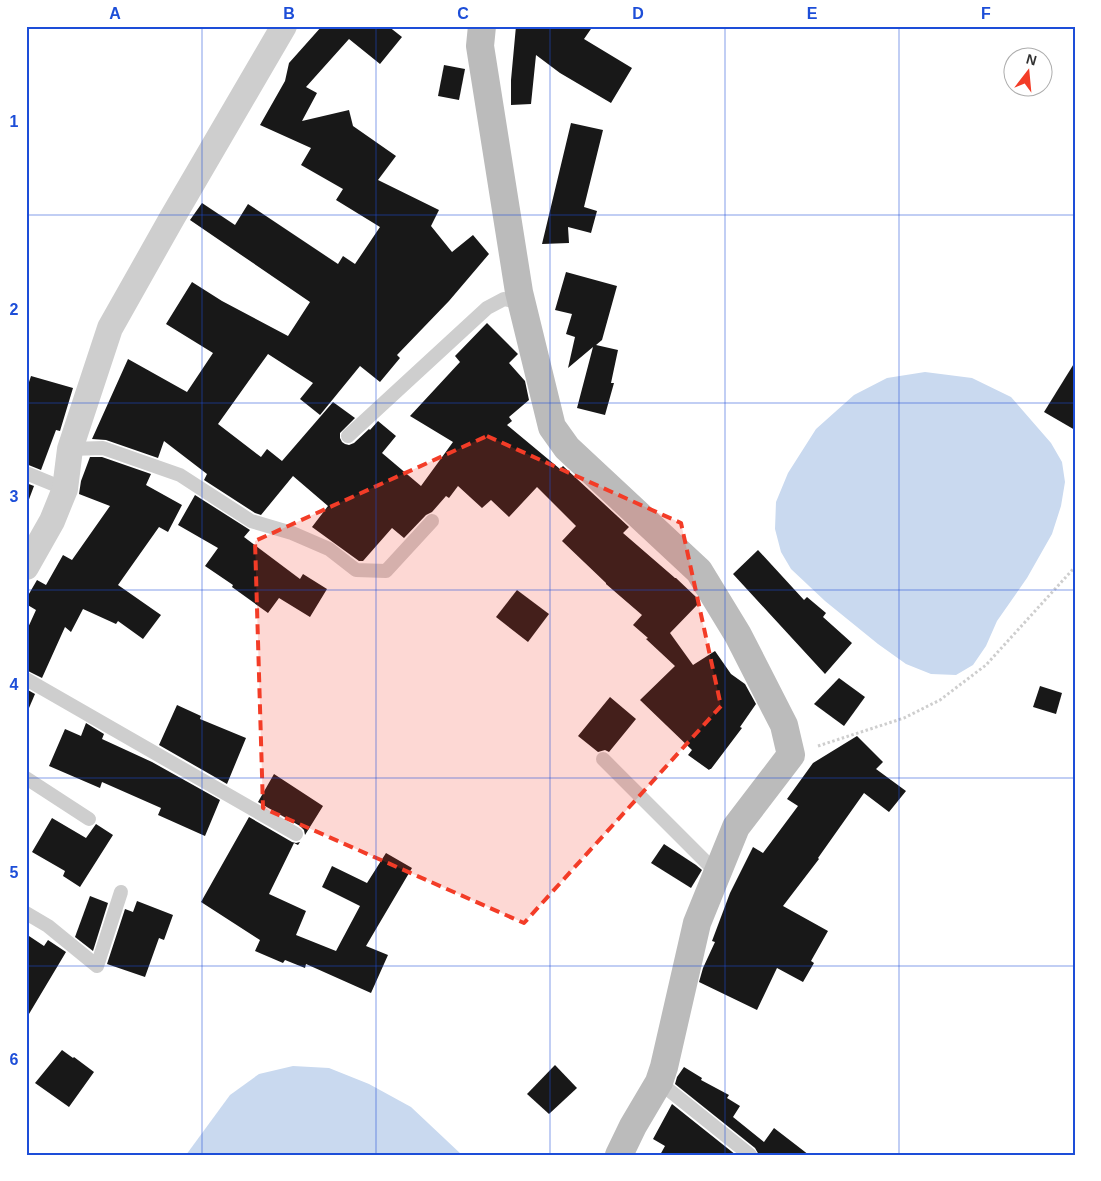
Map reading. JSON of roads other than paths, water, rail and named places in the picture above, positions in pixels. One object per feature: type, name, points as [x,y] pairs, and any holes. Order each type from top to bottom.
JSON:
[{"type":"street","points":[[26,567],[52,521],[65,489],[70,449],[110,328],[284,26]]},
{"type":"street","points":[[482,26],[480,46],[519,292],[552,427],[567,448],[699,571],[738,634],[784,725],[791,754],[736,827],[697,922],[659,1082],[633,1126],[619,1155]]},
{"type":"lane","points":[[348,436],[487,308],[504,298],[522,303]]},
{"type":"lane","points":[[70,449],[103,448],[180,475],[251,521],[292,533],[329,549],[356,570],[386,571],[432,521]]},
{"type":"lane","points":[[26,473],[65,489]]},
{"type":"lane","points":[[26,679],[296,834]]},
{"type":"lane","points":[[603,759],[717,873]]},
{"type":"lane","points":[[26,778],[89,819]]},
{"type":"lane","points":[[26,913],[48,926],[97,966],[122,892]]},
{"type":"lane","points":[[659,1082],[750,1155]]},
{"type":"water","points":[[925,372],[972,378],[1011,397],[1051,443],[1062,462],[1065,482],[1061,506],[1052,534],[1027,578],[997,621],[986,646],[973,665],[956,675],[931,674],[906,664],[878,644],[825,601],[791,569],[781,552],[775,529],[776,502],[788,473],[816,429],[854,395],[887,378]]},
{"type":"water","points":[[293,1066],[329,1068],[369,1084],[411,1107],[462,1155],[186,1155],[230,1095],[259,1074]]}]
